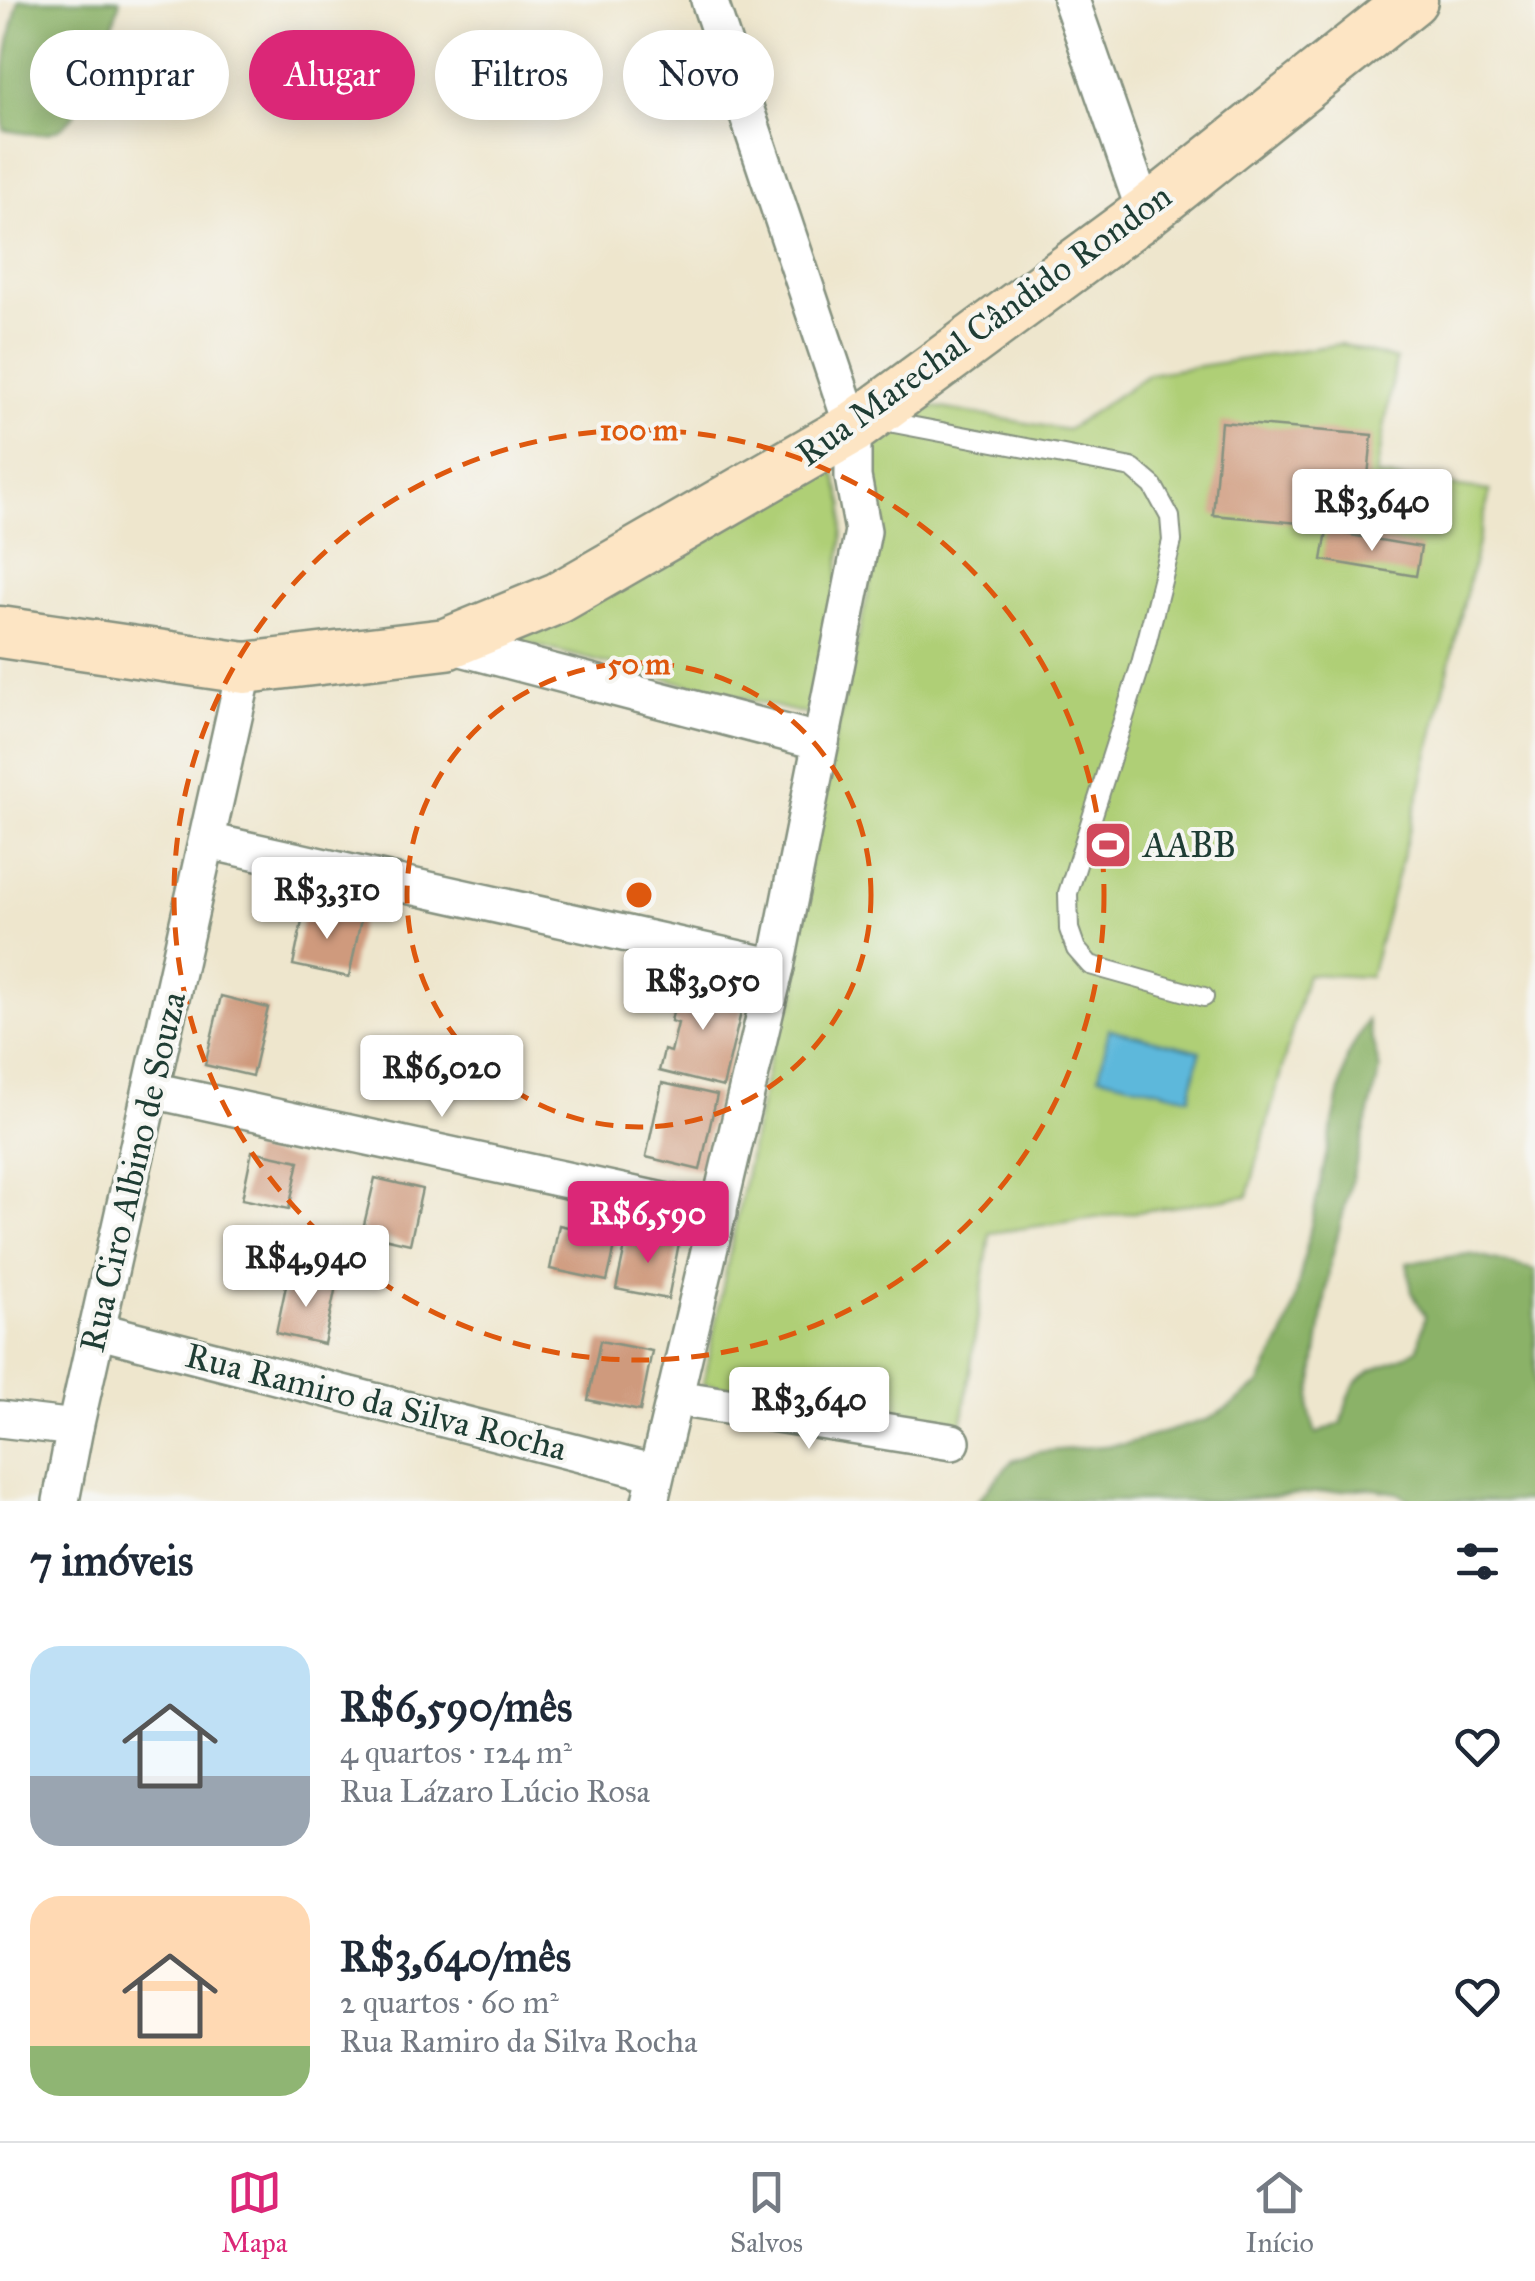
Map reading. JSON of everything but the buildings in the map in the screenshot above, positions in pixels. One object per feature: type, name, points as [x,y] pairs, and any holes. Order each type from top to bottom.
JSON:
[{"type":"street","points":[[652,1487],[776,967],[863,531],[853,477],[860,423],[709,0]]},
{"type":"street","points":[[1072,0],[1145,213]]},
{"type":"street","name":"Rua Marechal Cândido Rondon","points":[[0,632],[245,668],[446,644],[558,598],[860,423],[1145,213],[1412,0]]},
{"type":"street","points":[[446,644],[821,742]]},
{"type":"street","name":"Rua Ciro Albino de Souza","points":[[61,1501],[74,1428],[245,668]]},
{"type":"street","points":[[208,841],[776,967]]},
{"type":"street","points":[[151,1090],[719,1212]]},
{"type":"street","name":"Rua Ramiro da Silva Rocha","points":[[96,1330],[652,1487]]},
{"type":"street","points":[[676,1398],[952,1442]]},
{"type":"street","points":[[0,1420],[74,1428]]},
{"type":"lane","points":[[860,423],[961,434],[1132,468],[1153,486],[1170,516],[1172,541],[1142,664],[1068,893],[1069,929],[1076,950],[1090,965],[1204,997]]},
{"type":"green space","points":[[19,0],[120,0],[111,30],[30,30],[30,120],[69,120],[59,129],[32,134],[4,130],[5,64]]},
{"type":"green space","name":"AABB","points":[[1340,344],[1396,360],[1376,476],[1490,491],[1422,783],[1370,977],[1307,974],[1248,1196],[990,1233],[962,1425],[703,1384],[833,745],[880,540],[860,484],[864,445],[920,409],[935,407],[1067,430],[1149,374]]},
{"type":"green space","points":[[826,464],[835,474],[844,506],[817,717],[494,635]]},
{"type":"green space","points":[[1367,1020],[1380,1070],[1330,1265],[1309,1409],[1316,1434],[1342,1423],[1359,1379],[1418,1348],[1425,1316],[1412,1292],[1407,1263],[1469,1254],[1535,1270],[1535,1501],[1411,1501],[1398,1493],[1368,1488],[1223,1501],[977,1501],[1012,1461],[1039,1452],[1126,1444],[1209,1419],[1259,1385],[1294,1305],[1347,1058]]},
{"type":"water","points":[[1109,1029],[1200,1051],[1190,1097],[1099,1076]]},
{"type":"place","name":"AABB","points":[[1108,845]]}]
